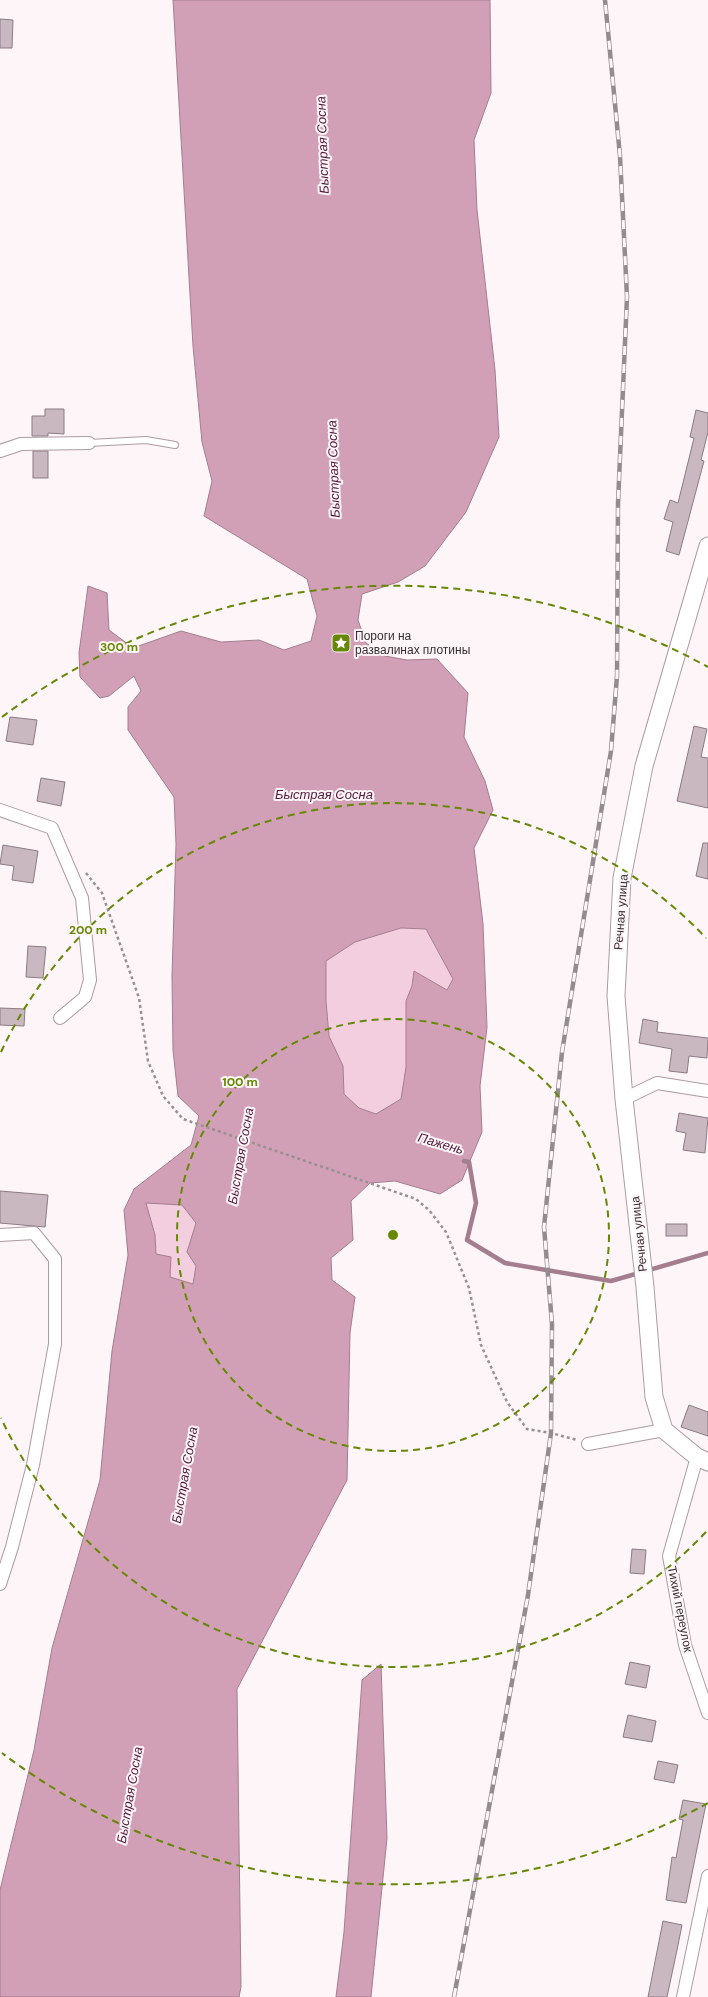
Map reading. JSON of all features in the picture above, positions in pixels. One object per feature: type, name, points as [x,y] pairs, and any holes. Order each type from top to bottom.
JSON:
[{"type":"street","points":[[0,452],[21,444],[89,442]]},
{"type":"street","name":"Речная улица","points":[[664,1430],[654,1397],[645,1287],[624,1099],[616,996],[622,878],[644,766],[708,546]]},
{"type":"street","points":[[0,810],[52,828],[82,898],[90,980],[85,997],[60,1018]]},
{"type":"street","points":[[624,1099],[657,1084],[708,1091]]},
{"type":"street","points":[[0,1235],[34,1233],[55,1260],[55,1344],[33,1465],[12,1547],[0,1584]]},
{"type":"street","points":[[588,1444],[664,1430],[702,1460]]},
{"type":"street","name":"Тихий переулок","points":[[702,1460],[670,1556],[685,1645],[708,1713]]},
{"type":"street","points":[[0,1544],[12,1547]]},
{"type":"street","points":[[683,1997],[708,1876]]},
{"type":"lane","points":[[89,442],[146,440],[175,446]]},
{"type":"path","points":[[84,869],[102,893],[139,998],[148,1060],[163,1096],[183,1119],[416,1198],[429,1210],[446,1232],[469,1288],[481,1345],[507,1402],[527,1429],[551,1432],[588,1444]]},
{"type":"shaded area","points":[[401,928],[426,929],[453,979],[448,990],[414,971],[412,986],[406,1001],[406,1067],[401,1099],[376,1114],[359,1108],[344,1094],[343,1066],[329,1036],[326,1001],[326,961],[355,942]]},
{"type":"shaded area","points":[[145,1203],[182,1204],[196,1223],[187,1252],[196,1266],[193,1284],[170,1277],[156,1254],[155,1235]]},
{"type":"water","name":"Быстрая Сосна","points":[[173,0],[490,0],[491,93],[474,140],[477,210],[495,370],[499,437],[466,512],[425,566],[398,582],[362,594],[358,620],[366,643],[385,656],[407,660],[437,659],[468,693],[464,737],[485,781],[493,810],[474,848],[483,924],[487,1027],[480,1086],[482,1132],[462,1180],[440,1194],[395,1181],[370,1183],[351,1201],[353,1240],[331,1258],[332,1280],[355,1297],[350,1333],[347,1480],[237,1689],[241,1987],[239,1997],[0,1997],[0,1890],[34,1750],[52,1648],[100,1480],[112,1351],[128,1255],[124,1210],[134,1189],[191,1145],[199,1116],[178,1096],[173,1050],[172,976],[176,844],[174,797],[128,730],[128,707],[141,691],[134,676],[109,696],[100,698],[80,677],[79,653],[88,586],[107,593],[109,630],[133,648],[181,631],[221,642],[259,640],[284,650],[311,641],[317,616],[307,579],[204,516],[212,481],[202,442],[193,346]],"holes":[[[401,928],[426,929],[453,979],[447,990],[414,971],[412,986],[406,1001],[406,1067],[401,1099],[376,1114],[359,1108],[344,1094],[343,1066],[329,1036],[326,1001],[326,961],[355,942]],[[146,1203],[182,1205],[196,1223],[187,1252],[196,1266],[193,1284],[170,1277],[171,1257],[156,1254],[155,1235]]]},
{"type":"water","points":[[381,1664],[387,1838],[371,1997],[336,1997],[344,1932],[362,1680]]},
{"type":"building","points":[[0,19],[13,20],[12,48],[0,48]]},
{"type":"building","points":[[45,409],[64,409],[64,434],[48,433],[48,436],[32,436],[32,416],[45,416]]},
{"type":"building","points":[[696,410],[708,413],[708,432],[701,460],[704,461],[679,555],[666,551],[673,522],[664,519],[670,500],[678,503],[694,438],[690,437]]},
{"type":"building","points":[[33,451],[48,451],[48,478],[33,478]]},
{"type":"building","points":[[10,717],[37,720],[33,745],[6,741]]},
{"type":"building","points":[[694,726],[707,729],[701,757],[708,758],[708,808],[677,801]]},
{"type":"building","points":[[41,778],[65,782],[61,806],[37,801]]},
{"type":"building","points":[[703,843],[708,843],[708,879],[696,876]]},
{"type":"building","points":[[3,845],[38,851],[33,883],[12,880],[14,866],[0,864]]},
{"type":"building","points":[[28,946],[46,947],[43,978],[26,977]]},
{"type":"building","points":[[0,1008],[25,1009],[24,1026],[0,1025]]},
{"type":"building","points":[[643,1019],[658,1022],[657,1032],[708,1038],[707,1058],[689,1056],[687,1073],[669,1071],[672,1049],[639,1043]]},
{"type":"building","points":[[679,1113],[708,1118],[705,1153],[683,1150],[686,1133],[676,1131]]},
{"type":"building","points":[[0,1191],[48,1195],[45,1227],[0,1223]]},
{"type":"building","points":[[666,1224],[687,1224],[687,1236],[666,1236]]},
{"type":"building","points":[[689,1405],[708,1412],[708,1436],[681,1427]]},
{"type":"building","points":[[632,1549],[646,1550],[644,1574],[630,1573]]},
{"type":"building","points":[[630,1662],[650,1666],[646,1688],[625,1684]]},
{"type":"building","points":[[628,1715],[656,1721],[652,1742],[623,1737]]},
{"type":"building","points":[[658,1761],[678,1765],[674,1783],[654,1779]]},
{"type":"building","points":[[683,1800],[706,1804],[686,1903],[666,1900],[672,1857],[676,1858],[683,1820],[679,1819]]},
{"type":"building","points":[[663,1921],[682,1925],[667,1997],[648,1997]]},
{"type":"waterway","name":"Пажень","points":[[464,1161],[469,1162],[476,1203],[467,1240],[505,1263],[611,1281],[708,1253]]},
{"type":"railway","points":[[454,1997],[528,1595],[551,1433],[552,1324],[544,1227],[562,1052],[611,751],[617,676],[618,503],[627,297],[620,156],[605,0]]},
{"type":"place","name":"Пороги на развалинах плотины","points":[[341,643]]}]
